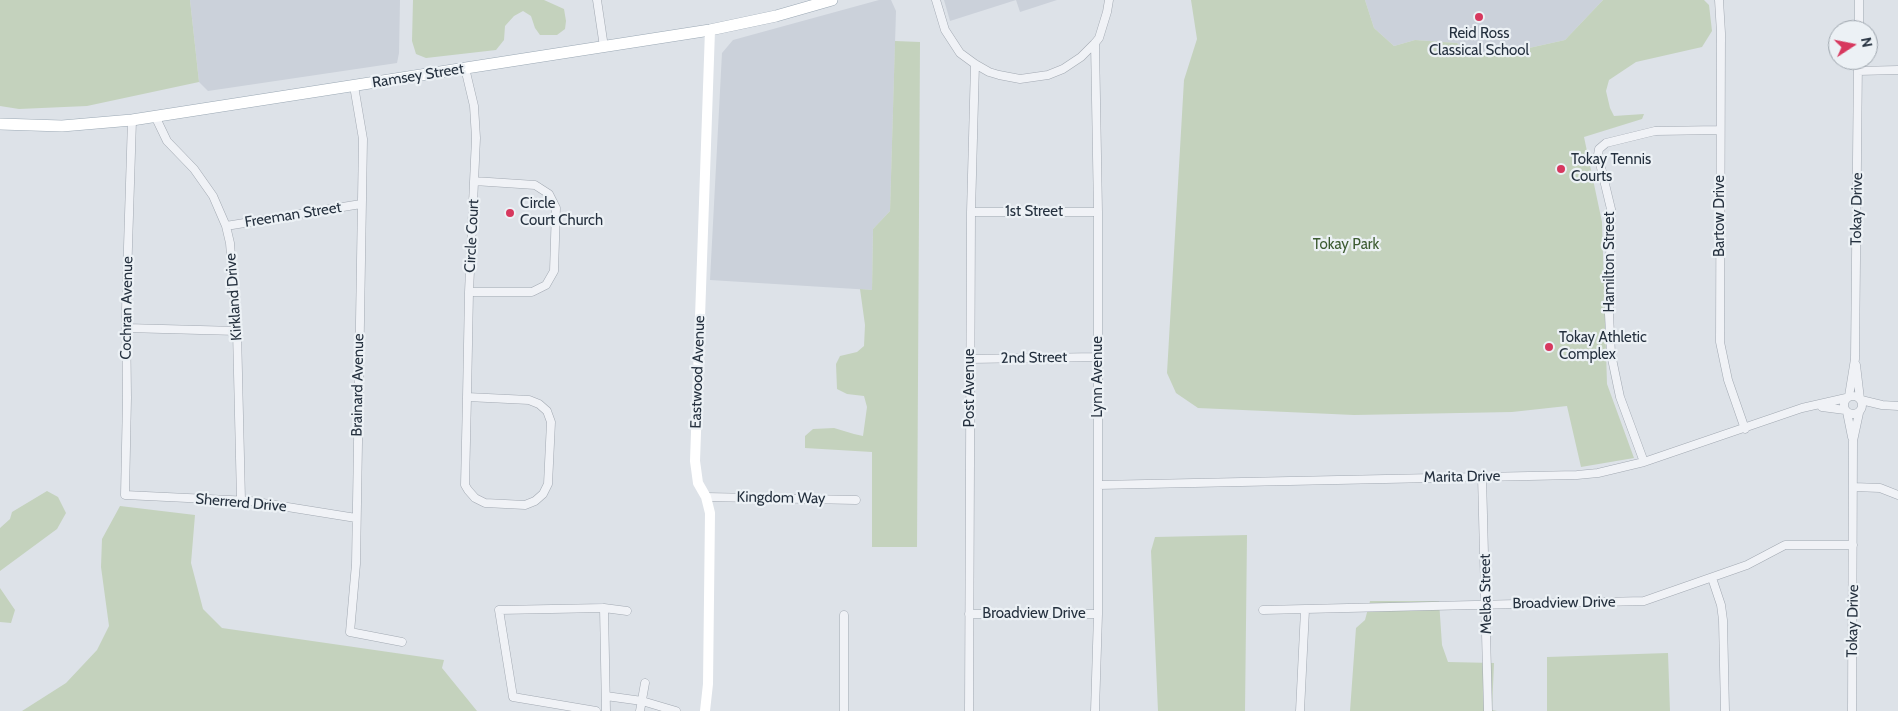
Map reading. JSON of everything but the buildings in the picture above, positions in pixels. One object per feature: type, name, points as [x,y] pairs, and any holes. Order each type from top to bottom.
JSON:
[{"type":"main road","name":"Ramsey Street","points":[[0,124],[62,126],[132,120],[710,30],[776,16],[832,0]]},
{"type":"street","points":[[597,0],[604,47]]},
{"type":"street","points":[[936,0],[945,30],[960,53],[989,72],[1010,78],[1037,78],[1072,64],[1095,43],[1104,23],[1109,0]]},
{"type":"street","name":"Bartow Drive","points":[[1719,0],[1721,33],[1720,342],[1728,380],[1745,429]]},
{"type":"street","points":[[1859,0],[1859,20]]},
{"type":"street","name":"Eastwood Avenue","points":[[705,711],[708,684],[710,513],[706,497],[698,482],[695,460],[710,30]]},
{"type":"street","name":"Lynn Avenue","points":[[1095,43],[1098,212],[1098,614],[1095,711]]},
{"type":"street","name":"Post Avenue","points":[[970,711],[971,212],[975,64]]},
{"type":"street","name":"Circle Court","points":[[465,68],[476,122],[469,292],[465,486],[475,498],[485,503],[525,505],[535,501],[543,494],[548,484],[550,422],[547,412],[539,404],[529,400],[467,397]]},
{"type":"street","name":"Tokay Drive","points":[[1858,70],[1855,358],[1861,399]]},
{"type":"street","points":[[1878,70],[1898,70]]},
{"type":"street","name":"Brainard Avenue","points":[[354,86],[363,139],[356,564],[350,632],[402,642]]},
{"type":"street","name":"Kirkland Drive","points":[[155,116],[167,141],[204,182],[226,226],[232,260],[237,331],[241,500]]},
{"type":"street","name":"Cochran Avenue","points":[[125,495],[126,328],[132,120]]},
{"type":"street","name":"Hamilton Street","points":[[1644,462],[1620,397],[1611,354],[1610,209],[1598,155],[1599,149],[1606,143],[1655,131],[1720,130]]},
{"type":"street","name":"Circle Court","points":[[469,292],[532,292],[546,285],[554,271],[556,208],[549,194],[535,185],[474,182]]},
{"type":"street","name":"Freeman Street","points":[[226,226],[361,204]]},
{"type":"street","name":"1st Street","points":[[971,212],[1098,212]]},
{"type":"street","points":[[126,328],[237,331]]},
{"type":"street","name":"2nd Street","points":[[970,359],[1098,357]]},
{"type":"street","name":"Tokay Drive","points":[[1847,397],[1855,358]]},
{"type":"street","points":[[1882,405],[1853,414],[1846,411],[1844,404],[1847,397],[1855,396],[1882,405],[1898,406]]},
{"type":"street","name":"Marita Drive","points":[[1098,485],[1577,475],[1613,470],[1644,462],[1802,408],[1847,397]]},
{"type":"street","points":[[1860,412],[1861,399]]},
{"type":"street","name":"Marita Drive","points":[[1815,406],[1846,411]]},
{"type":"street","name":"Tokay Drive","points":[[1846,411],[1853,441],[1854,487],[1852,711]]},
{"type":"street","name":"Tokay Drive","points":[[1853,441],[1860,412]]},
{"type":"street","name":"Melba Street","points":[[1482,476],[1488,711]]},
{"type":"street","points":[[1854,487],[1880,488],[1898,495]]},
{"type":"street","name":"Sherrerd Drive","points":[[125,495],[241,500],[356,518]]},
{"type":"street","name":"Kingdom Way","points":[[706,497],[856,500]]},
{"type":"street","name":"Broadview Drive","points":[[1263,610],[1644,601],[1747,565],[1785,545],[1853,545]]},
{"type":"street","points":[[1712,578],[1721,605],[1723,620],[1725,711]]},
{"type":"street","points":[[604,608],[606,711]]},
{"type":"street","points":[[596,711],[513,697],[499,610],[604,608],[627,611]]},
{"type":"street","points":[[1300,711],[1305,610]]},
{"type":"street","name":"Broadview Drive","points":[[969,614],[1098,614]]},
{"type":"street","points":[[844,615],[844,711]]},
{"type":"street","points":[[640,711],[645,683]]},
{"type":"street","points":[[606,696],[642,700],[676,711]]},
{"type":"shaded area","points":[[190,0],[400,0],[399,53],[397,63],[208,91],[199,82]]},
{"type":"shaded area","points":[[879,0],[891,0],[896,11],[890,211],[873,229],[872,290],[710,280],[722,53],[733,40]]},
{"type":"shaded area","points":[[944,0],[1016,0],[950,21]]},
{"type":"shaded area","points":[[1016,0],[1057,0],[1020,12]]},
{"type":"shaded area","name":"Reid Ross Classical School","points":[[1365,0],[1603,0],[1565,40],[1502,54],[1469,54],[1457,43],[1415,40],[1394,46],[1374,28]]},
{"type":"green space","points":[[0,0],[190,0],[199,82],[87,106],[19,109],[0,106]]},
{"type":"green space","points":[[413,0],[544,0],[564,9],[565,29],[557,35],[540,35],[535,28],[531,16],[523,11],[514,16],[505,26],[504,40],[496,50],[426,58],[416,54],[412,41]]},
{"type":"green space","name":"Tokay Park","points":[[1191,0],[1365,0],[1374,28],[1394,46],[1415,40],[1457,43],[1469,54],[1502,54],[1565,40],[1603,0],[1704,0],[1709,5],[1712,31],[1702,47],[1636,62],[1609,80],[1606,91],[1614,116],[1644,114],[1642,119],[1584,137],[1602,222],[1607,384],[1634,458],[1581,467],[1567,406],[1512,412],[1354,415],[1198,408],[1176,393],[1167,373],[1184,80],[1197,39]]},
{"type":"green space","points":[[895,41],[920,42],[917,547],[872,547],[872,452],[805,448],[805,436],[813,429],[834,428],[863,436],[867,407],[864,396],[847,394],[837,389],[836,364],[840,356],[857,352],[864,346],[865,325],[860,289],[872,290],[873,229],[890,211]]},
{"type":"green space","points":[[47,491],[58,497],[66,513],[57,529],[0,571],[0,528],[10,519],[12,512]]},
{"type":"green space","points":[[120,506],[195,515],[191,563],[203,609],[222,628],[444,660],[442,668],[477,711],[22,711],[66,683],[97,650],[109,626],[101,567],[102,539]]},
{"type":"green space","points":[[1247,535],[1245,711],[1158,711],[1151,551],[1155,537]]},
{"type":"green space","points":[[0,588],[15,610],[11,623],[0,622]]},
{"type":"green space","points":[[1370,601],[1439,601],[1442,645],[1448,662],[1494,663],[1492,710],[1497,711],[1350,711],[1356,628],[1365,620]]},
{"type":"green space","points":[[1668,653],[1670,711],[1547,711],[1547,657]]},
{"type":"place","name":"Reid Ross Classical School","points":[[1479,17]]},
{"type":"place","name":"Tokay Tennis Courts","points":[[1561,169]]},
{"type":"place","name":"Circle Court Church","points":[[510,213]]},
{"type":"place","name":"Tokay Athletic Complex","points":[[1549,347]]}]
